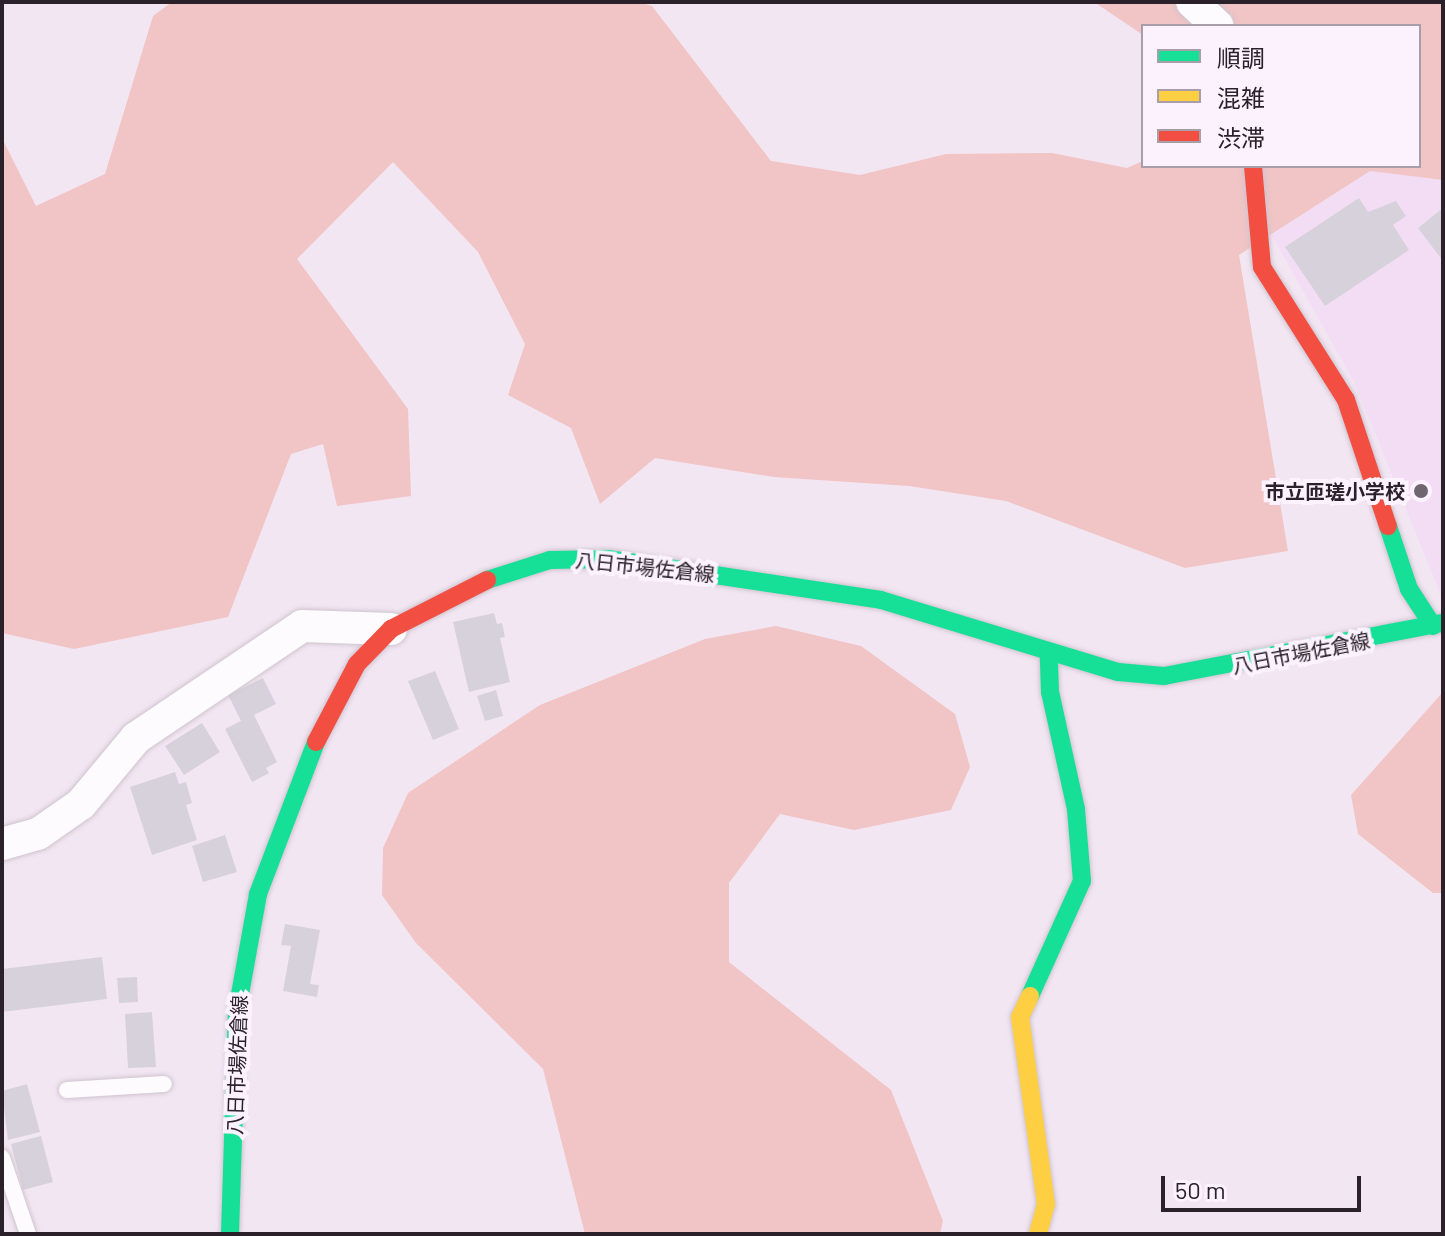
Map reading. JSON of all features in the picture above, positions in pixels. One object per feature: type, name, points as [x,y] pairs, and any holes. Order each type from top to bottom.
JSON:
[{"type":"main road","points":[[1253,168],[1262,267],[1346,400],[1409,589],[1438,624]]},
{"type":"main road","name":"八日市場佐倉線","points":[[228,1234],[237,1011],[258,894],[327,712],[357,664],[391,629],[503,572],[550,560],[608,559],[881,600],[1049,654],[1118,672],[1180,675],[1438,624]]},
{"type":"main road","points":[[1038,1234],[1046,1204],[1020,1017],[1082,881],[1076,809],[1050,692],[1049,654]]},
{"type":"street","points":[[1192,2],[1216,24]]},
{"type":"street","points":[[2,844],[38,834],[81,804],[136,738],[302,626],[391,629]]},
{"type":"lane","points":[[67,1090],[164,1084]]},
{"type":"lane","points":[[2,1158],[28,1234]]},
{"type":"shaded area","points":[[172,2],[638,2],[652,6],[771,161],[860,175],[946,154],[1052,153],[1127,168],[1141,162],[1141,168],[1421,168],[1421,24],[1141,24],[1141,34],[1094,2],[1443,2],[1443,180],[1370,171],[1239,255],[1288,551],[1185,568],[1006,501],[909,486],[774,477],[655,458],[600,504],[571,428],[508,395],[525,344],[478,252],[393,162],[297,259],[408,409],[411,496],[337,506],[323,444],[291,454],[228,617],[74,649],[2,633],[2,138],[36,206],[105,174],[153,16]]},
{"type":"shaded area","name":"市立匝瑳小学校","points":[[1370,171],[1443,180],[1443,600],[1354,382],[1271,234]]},
{"type":"shaded area","points":[[776,626],[861,646],[955,714],[970,767],[951,810],[854,830],[780,814],[729,883],[729,962],[891,1090],[943,1221],[940,1234],[585,1234],[543,1069],[416,943],[382,895],[383,848],[408,793],[540,705],[705,639]]},
{"type":"shaded area","points":[[1443,692],[1443,893],[1433,893],[1358,834],[1351,795]]},
{"type":"building","points":[[1359,198],[1368,212],[1396,201],[1406,216],[1393,225],[1409,250],[1325,306],[1285,247]]},
{"type":"building","points":[[1443,208],[1443,261],[1418,228]]},
{"type":"building","points":[[494,613],[497,624],[502,623],[505,637],[500,638],[510,682],[469,692],[453,622]]},
{"type":"building","points":[[435,671],[459,729],[433,740],[408,681]]},
{"type":"building","points":[[263,678],[276,704],[254,715],[277,762],[266,768],[269,773],[252,782],[225,729],[241,721],[228,695]]},
{"type":"building","points":[[496,690],[503,716],[485,721],[477,696]]},
{"type":"building","points":[[202,723],[220,752],[184,775],[165,746]]},
{"type":"building","points":[[175,772],[179,784],[186,782],[192,803],[186,805],[197,840],[152,855],[130,787]]},
{"type":"building","points":[[225,835],[237,872],[203,882],[192,846]]},
{"type":"building","points":[[285,924],[320,930],[310,984],[319,985],[317,997],[283,991],[291,946],[281,945]]},
{"type":"building","points":[[102,957],[107,999],[2,1012],[2,969]]},
{"type":"building","points":[[137,977],[138,1002],[119,1003],[117,978]]},
{"type":"building","points":[[152,1012],[156,1067],[128,1068],[125,1014]]},
{"type":"building","points":[[27,1084],[40,1132],[8,1140],[2,1091]]},
{"type":"building","points":[[41,1136],[53,1182],[23,1190],[11,1144]]},
{"type":"traffic: fast","points":[[1388,526],[1409,589],[1433,626]]},
{"type":"traffic: fast","points":[[487,580],[550,560],[608,559],[881,600],[1118,672],[1164,676],[1443,623]]},
{"type":"traffic: fast","points":[[1030,996],[1082,881],[1076,809],[1050,692],[1049,654]]},
{"type":"traffic: fast","points":[[230,1234],[237,1011],[258,894],[316,742]]},
{"type":"traffic: slow","points":[[1030,996],[1020,1017],[1046,1204],[1038,1234]]},
{"type":"traffic: jam","points":[[1253,168],[1262,267],[1346,400],[1388,526]]},
{"type":"traffic: jam","points":[[316,742],[357,664],[391,629],[487,580]]},
{"type":"place","name":"市立匝瑳小学校","points":[[1421,491]]}]
